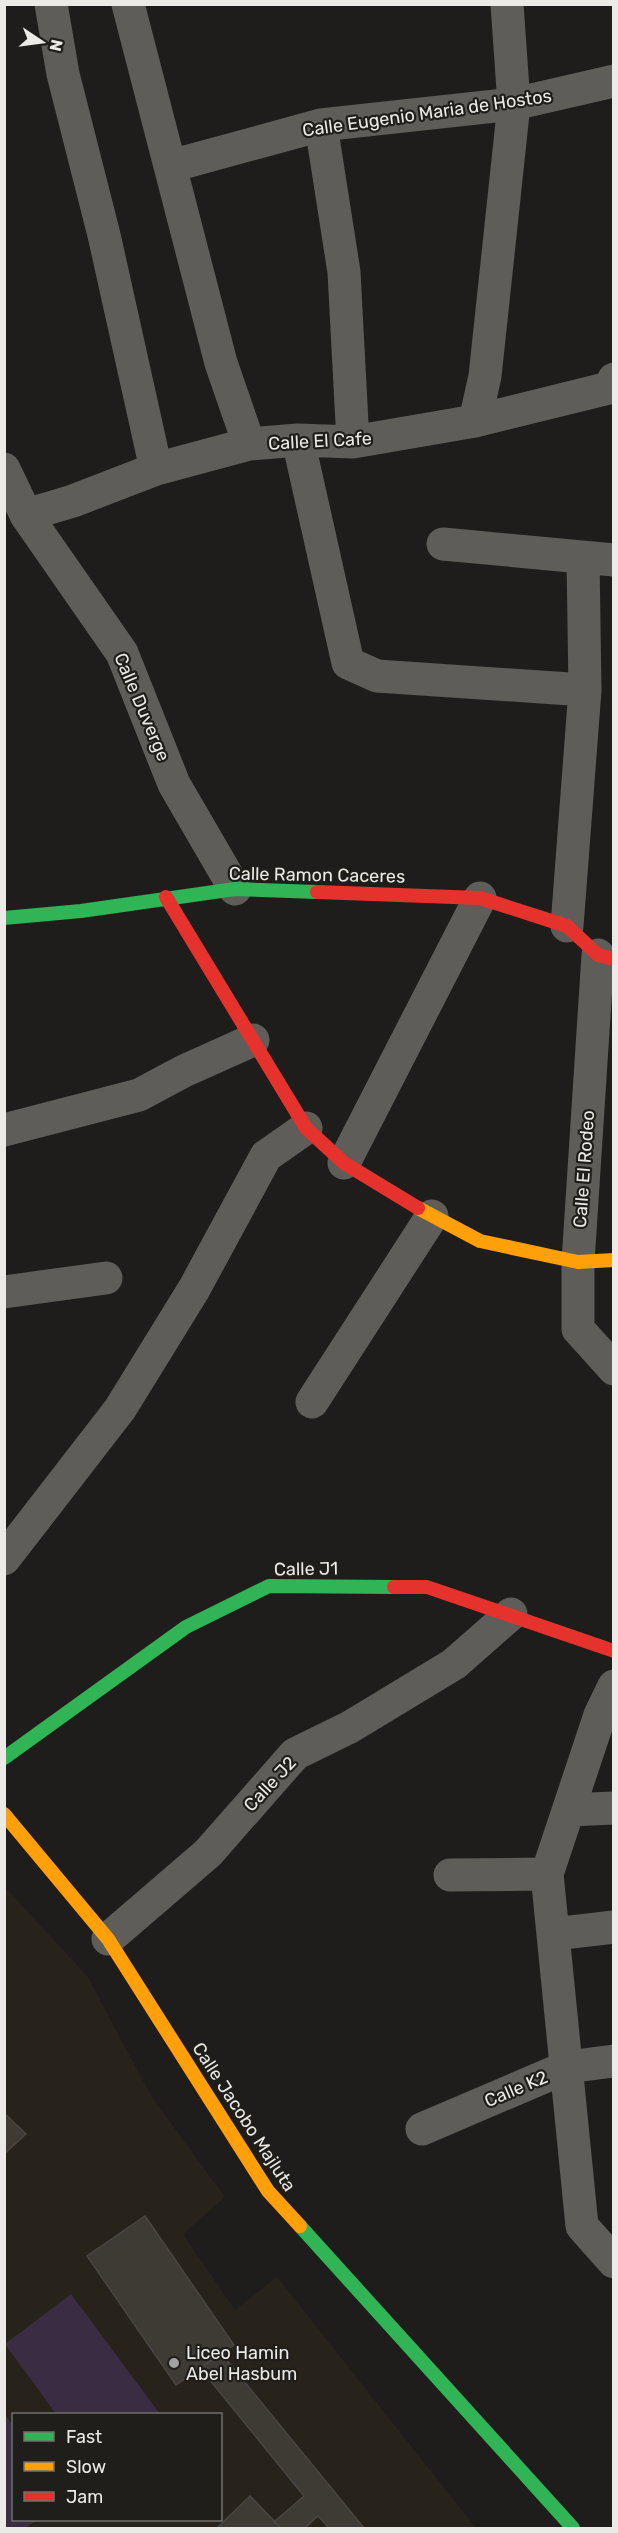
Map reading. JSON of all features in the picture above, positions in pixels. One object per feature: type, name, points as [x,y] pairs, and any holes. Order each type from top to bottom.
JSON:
[{"type":"street","points":[[51,4],[63,74],[104,235],[156,470]]},
{"type":"street","points":[[128,4],[221,363],[249,444]]},
{"type":"street","points":[[475,421],[485,376],[514,104],[507,4]]},
{"type":"street","name":"Calle Eugenio Maria de Hostos","points":[[171,166],[321,125],[514,104],[614,81]]},
{"type":"street","points":[[321,125],[344,272],[353,442]]},
{"type":"street","name":"Calle El Cafe","points":[[26,515],[73,501],[156,470],[249,444],[298,440],[353,442],[475,421],[609,388],[614,379]]},
{"type":"street","points":[[298,440],[348,663],[377,676],[585,690]]},
{"type":"street","name":"Calle Duverge","points":[[4,469],[26,515],[122,653],[174,784],[235,889]]},
{"type":"street","points":[[443,544],[598,559],[585,690],[567,926]]},
{"type":"street","name":"Calle Ramon Caceres","points":[[4,918],[81,911],[166,897],[235,889],[480,898],[567,926],[606,957]]},
{"type":"street","points":[[166,897],[306,1128],[345,1163],[432,1216],[480,1241],[578,1262],[614,1260]]},
{"type":"street","points":[[345,1163],[480,898]]},
{"type":"street","name":"Calle El Rodeo","points":[[606,957],[578,1262],[578,1329],[614,1369]]},
{"type":"street","points":[[4,1130],[138,1095],[184,1071],[253,1040]]},
{"type":"street","points":[[4,1559],[120,1409],[194,1289],[266,1156],[306,1128]]},
{"type":"street","points":[[312,1402],[432,1216]]},
{"type":"street","points":[[4,1292],[106,1278]]},
{"type":"street","name":"Calle J1","points":[[4,1758],[186,1627],[269,1586],[427,1587],[614,1651]]},
{"type":"street","name":"Calle J2","points":[[108,1939],[208,1853],[295,1754],[350,1727],[454,1664],[511,1614]]},
{"type":"street","points":[[614,1686],[600,1715],[547,1874],[582,2226],[614,2262]]},
{"type":"street","points":[[569,1810],[614,1808]]},
{"type":"street","name":"Calle Jacobo Majluta","points":[[4,1814],[108,1939],[268,2191],[573,2529]]},
{"type":"street","points":[[450,1875],[547,1874]]},
{"type":"street","points":[[554,1934],[614,1927]]},
{"type":"street","name":"Calle K2","points":[[422,2129],[567,2067],[614,2061]]},
{"type":"shaded area","name":"Liceo Hamin Abel Hasbum","points":[[4,1886],[88,1977],[151,2096],[225,2197],[183,2234],[235,2310],[277,2277],[476,2528],[5,2528]]},
{"type":"shaded area","points":[[71,2294],[159,2413],[55,2413],[5,2344]]},
{"type":"shaded area","points":[[5,2414],[12,2424],[12,2521],[36,2521],[25,2528],[5,2528]]},
{"type":"building","points":[[4,2113],[26,2134],[4,2154]]},
{"type":"building","points":[[145,2216],[234,2345],[176,2385],[87,2256]]},
{"type":"building","points":[[221,2353],[364,2528],[329,2528],[318,2516],[305,2528],[281,2528],[274,2522],[304,2496],[200,2368]]},
{"type":"building","points":[[250,2496],[281,2528],[217,2528]]},
{"type":"traffic: fast","points":[[4,918],[81,911],[235,889],[317,892]]},
{"type":"traffic: fast","points":[[4,1758],[186,1627],[269,1586],[394,1587]]},
{"type":"traffic: fast","points":[[300,2226],[573,2528]]},
{"type":"traffic: slow","points":[[418,1208],[480,1241],[578,1262],[614,1260]]},
{"type":"traffic: slow","points":[[4,1814],[108,1939],[268,2191],[300,2226]]},
{"type":"traffic: jam","points":[[317,892],[480,898],[567,926],[598,955],[614,959]]},
{"type":"traffic: jam","points":[[166,897],[306,1128],[344,1163],[418,1208]]},
{"type":"traffic: jam","points":[[394,1587],[427,1587],[614,1651]]},
{"type":"place","name":"Liceo Hamin Abel Hasbum","points":[[174,2363]]}]
